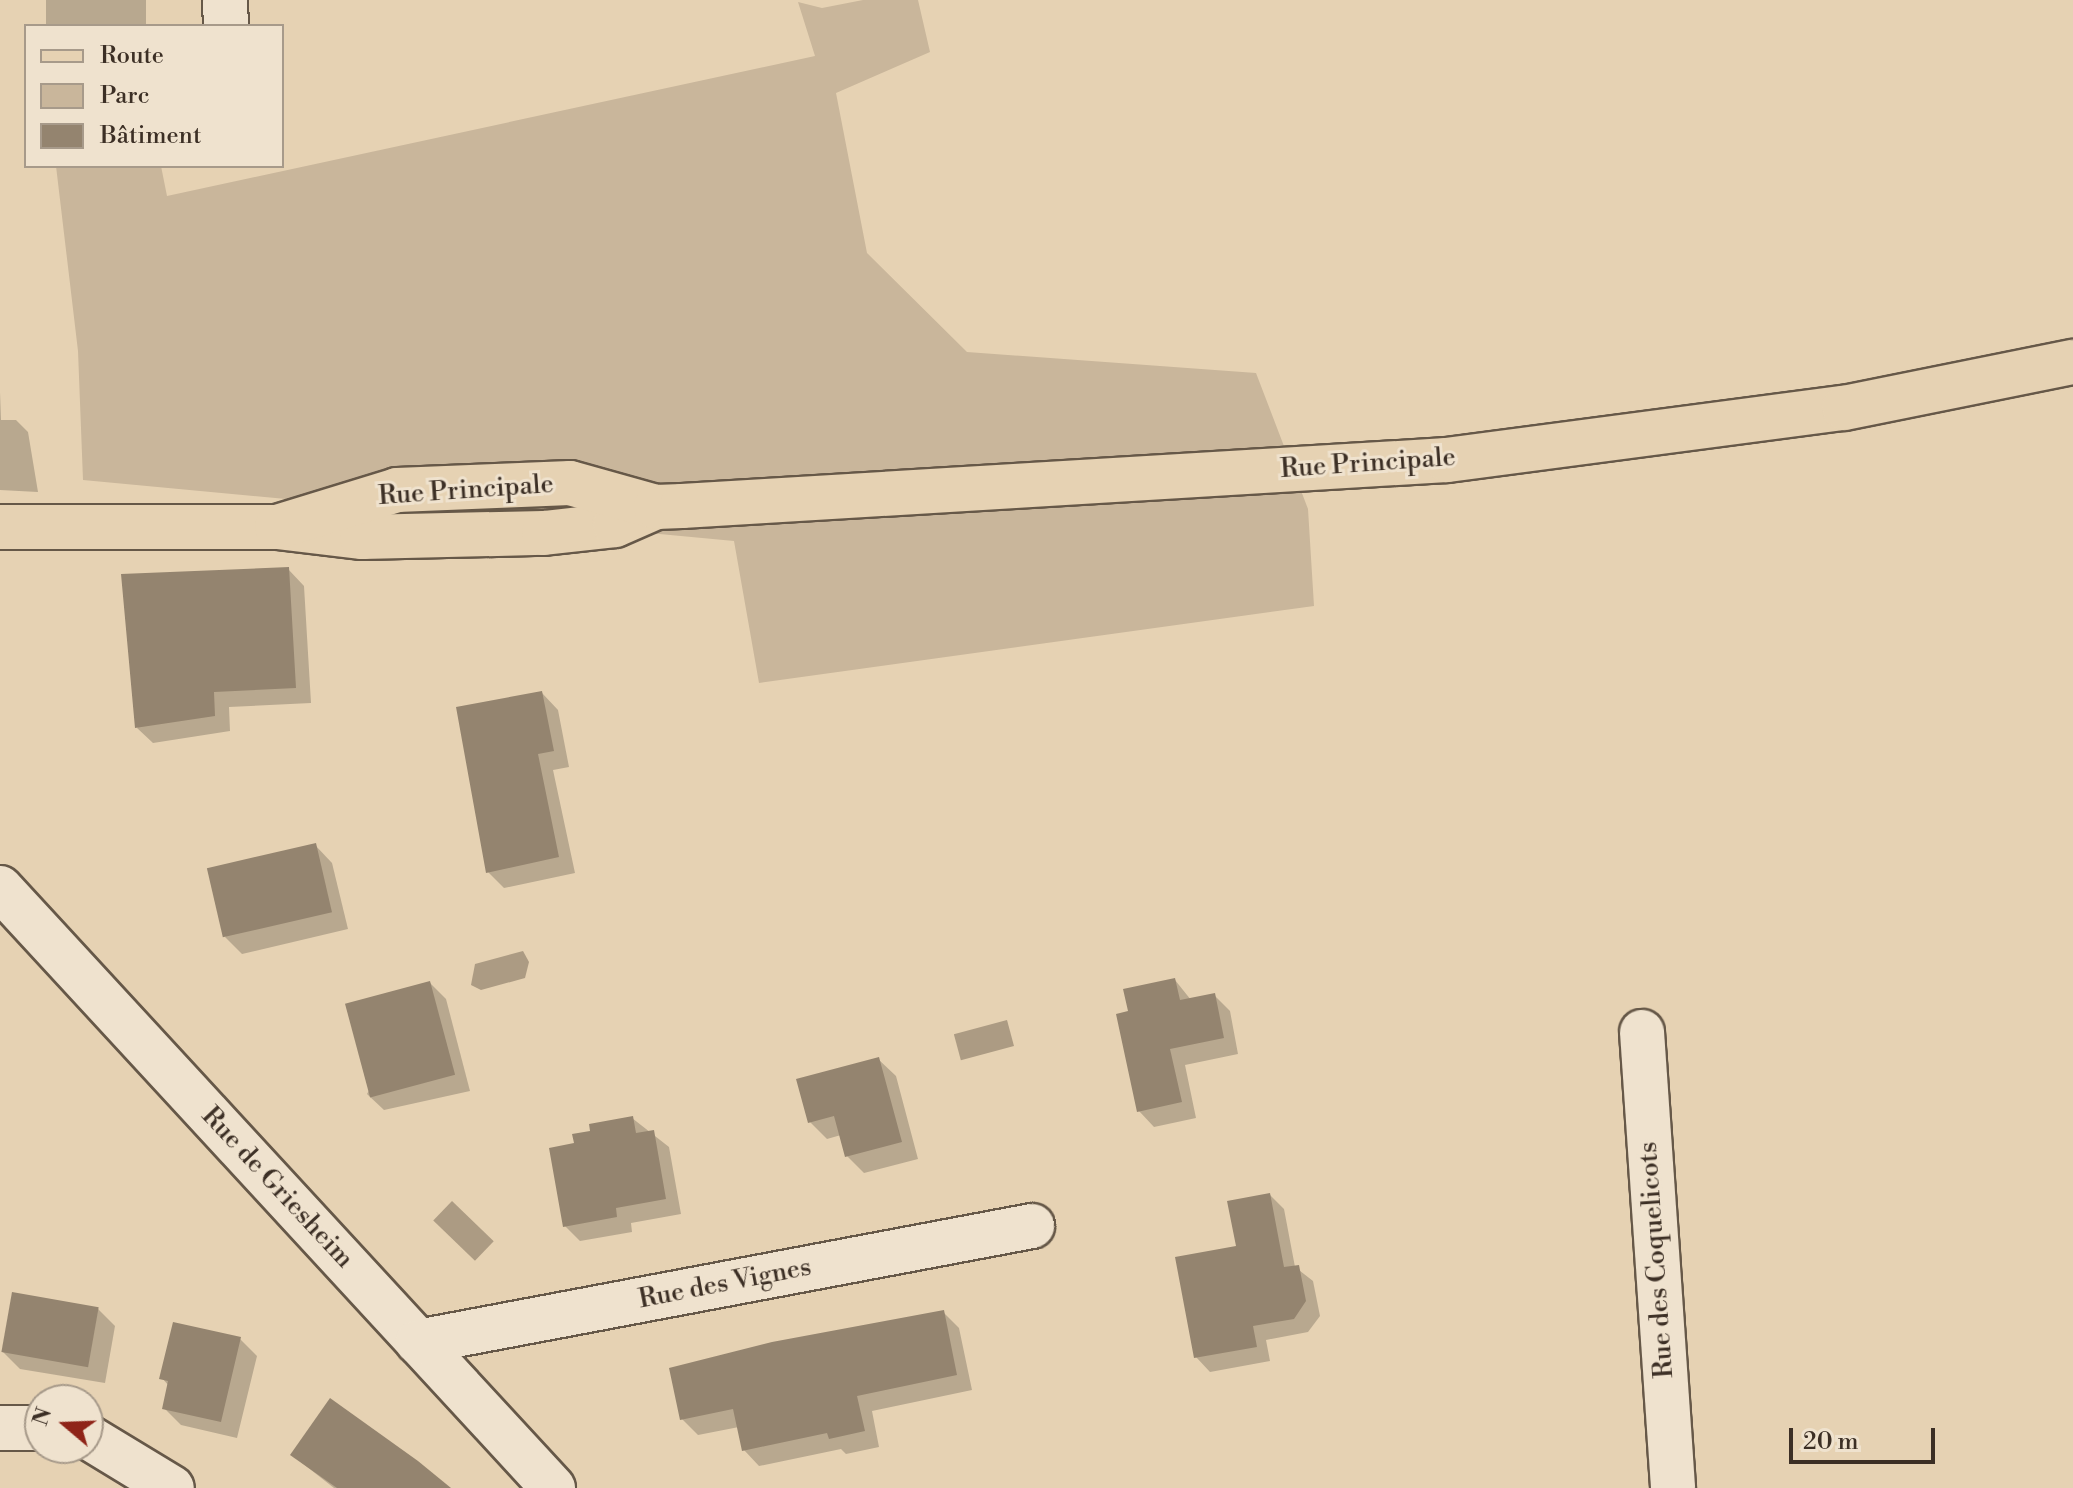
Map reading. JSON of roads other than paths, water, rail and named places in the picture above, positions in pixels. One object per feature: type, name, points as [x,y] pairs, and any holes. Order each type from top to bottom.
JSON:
[{"type":"main road","name":"Rue Principale","points":[[0,527],[277,527],[397,490],[570,483],[656,507],[1447,460],[1844,408],[2073,362]]},
{"type":"street","points":[[225,0],[226,24]]},
{"type":"street","name":"Rue de Griesheim","points":[[0,888],[553,1488]]},
{"type":"street","name":"Rue des Coquelicots","points":[[1642,1032],[1673,1488]]},
{"type":"street","name":"Rue des Vignes","points":[[418,1342],[1032,1226]]},
{"type":"street","points":[[0,1428],[24,1428]]},
{"type":"street","points":[[104,1447],[172,1488]]}]
